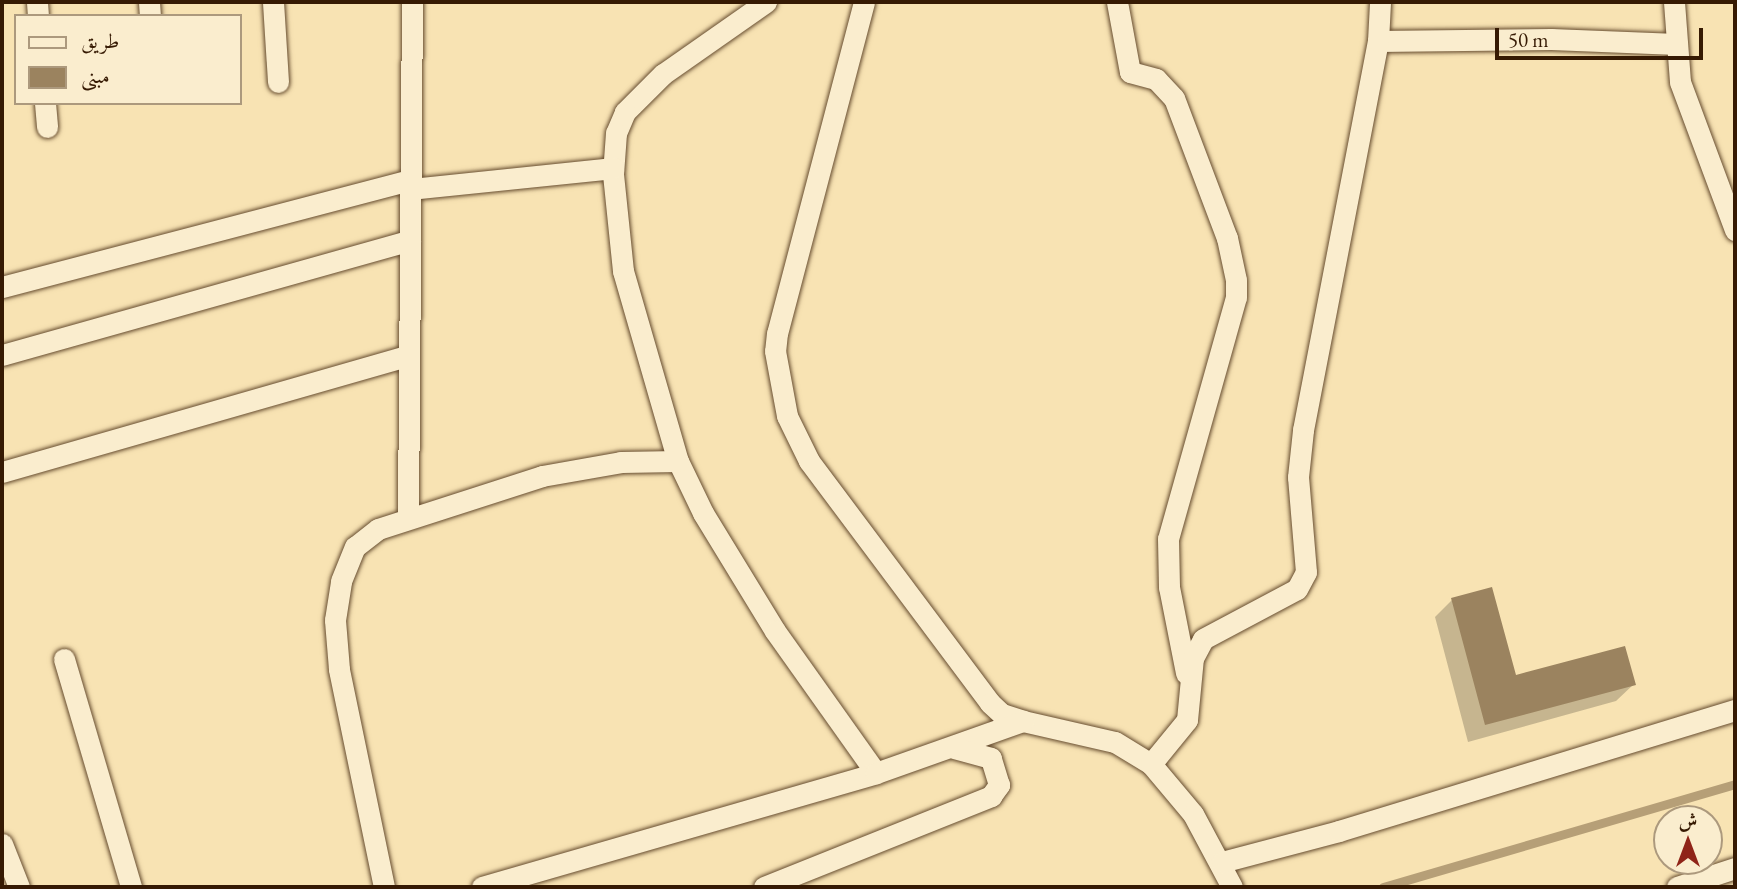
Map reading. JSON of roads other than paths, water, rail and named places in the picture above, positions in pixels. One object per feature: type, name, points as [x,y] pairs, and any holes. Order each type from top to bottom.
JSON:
[{"type":"street","points":[[273,2],[278,82]]},
{"type":"street","points":[[408,518],[412,2]]},
{"type":"street","points":[[766,2],[633,100],[616,133],[613,168],[623,271],[678,461],[703,513],[762,611],[876,773]]},
{"type":"street","points":[[864,2],[777,333],[780,392],[809,461],[990,703],[1002,714],[1023,721],[1115,742],[1151,764],[1193,814],[1222,862],[1232,887]]},
{"type":"street","points":[[1117,2],[1130,72],[1156,79],[1174,98],[1227,238],[1236,279],[1236,297],[1168,539],[1168,587],[1190,692]]},
{"type":"street","points":[[1151,764],[1184,725],[1193,658],[1203,639],[1297,589],[1306,572],[1298,477],[1303,430],[1378,41],[1380,2]]},
{"type":"street","points":[[1674,2],[1680,82],[1735,230]]},
{"type":"street","points":[[1378,41],[1551,39],[1677,44]]},
{"type":"street","points":[[45,105],[47,127]]},
{"type":"street","points":[[2,287],[410,185],[613,168]]},
{"type":"street","points":[[2,355],[410,240]]},
{"type":"street","points":[[2,472],[409,355]]},
{"type":"street","points":[[384,887],[339,669],[335,620],[341,581],[355,547],[378,529],[408,518],[574,468],[678,461]]},
{"type":"street","points":[[64,659],[131,887]]},
{"type":"street","points":[[1222,862],[1339,831],[1735,710]]},
{"type":"street","points":[[482,887],[876,773],[1023,721]]},
{"type":"street","points":[[764,887],[966,809],[996,791],[999,777],[991,758],[949,748]]},
{"type":"street","points":[[2,844],[19,887]]},
{"type":"street","points":[[1677,887],[1735,867]]},
{"type":"waterway","points":[[1383,887],[1735,784]]}]
